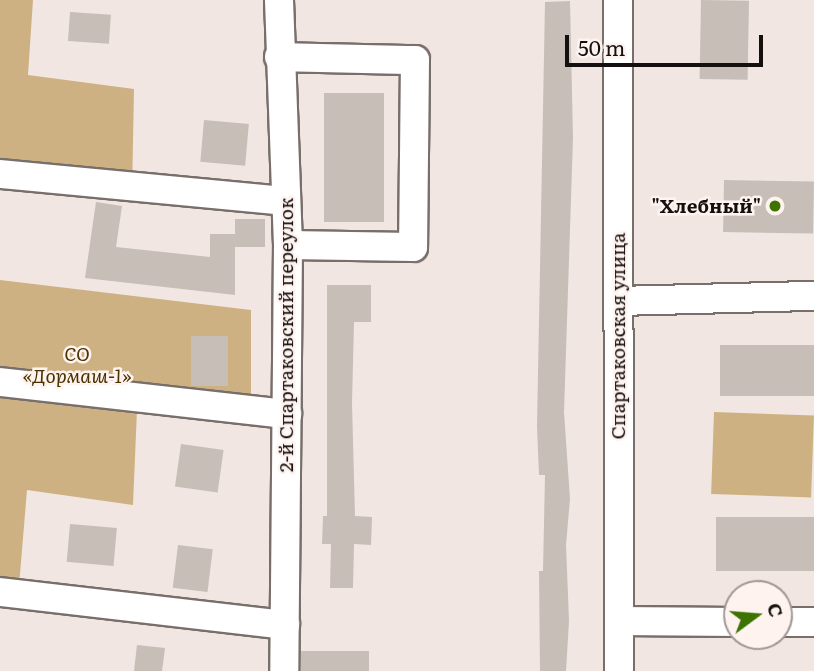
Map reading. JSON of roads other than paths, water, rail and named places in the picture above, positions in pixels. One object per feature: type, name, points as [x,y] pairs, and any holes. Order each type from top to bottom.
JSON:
[{"type":"street","name":"2-й Спартаковский переулок","points":[[279,0],[288,245],[284,671]]},
{"type":"street","name":"Спартаковская улица","points":[[618,0],[619,671]]},
{"type":"street","points":[[279,57],[415,60],[413,247],[288,245]]},
{"type":"street","points":[[0,174],[286,201]]},
{"type":"street","points":[[618,302],[814,296]]},
{"type":"street","points":[[0,382],[287,414]]},
{"type":"street","points":[[0,592],[285,625]]},
{"type":"street","points":[[619,621],[723,622]]},
{"type":"street","points":[[793,622],[814,622]]},
{"type":"place","name":"\"Хлебный\"","points":[[775,206]]},
{"type":"park label","name":"СО «Дормаш-1»","points":[[77,365]]}]
